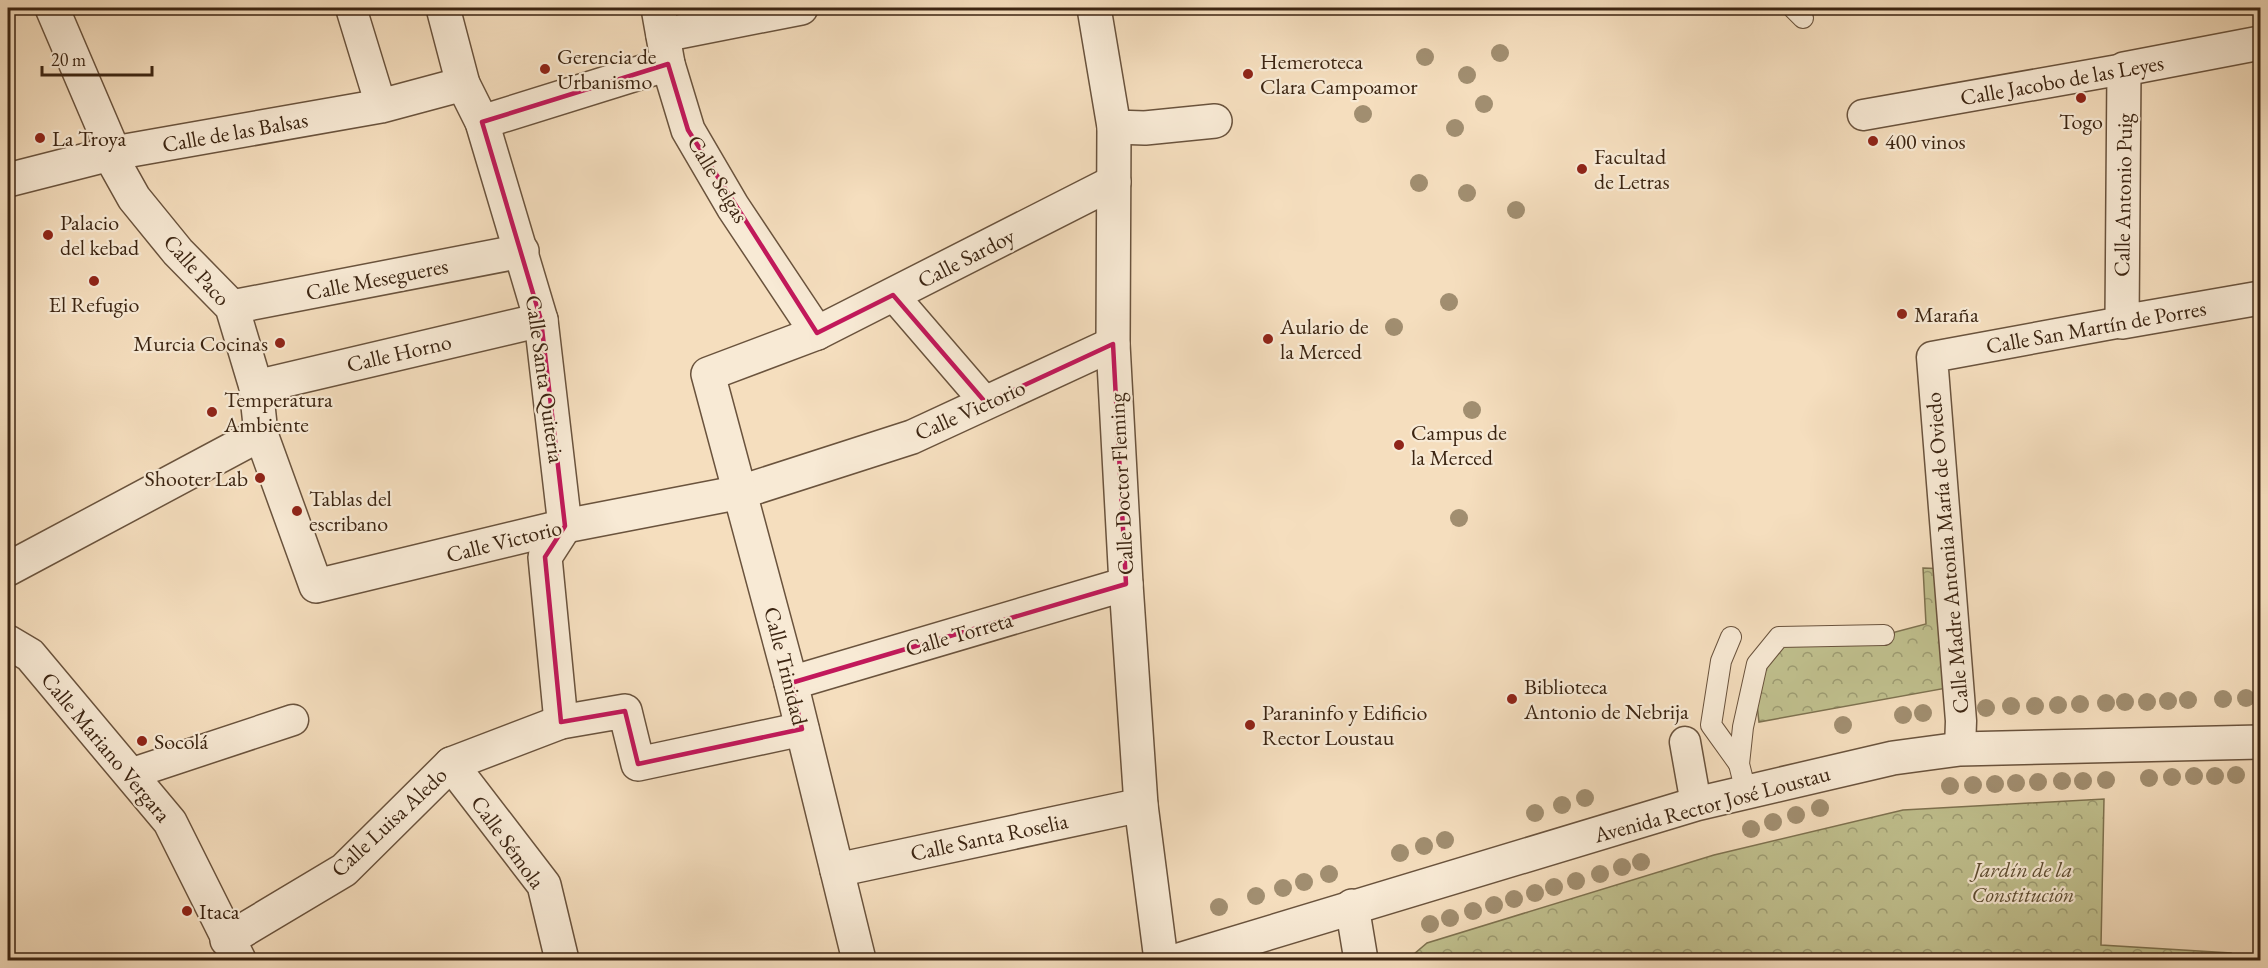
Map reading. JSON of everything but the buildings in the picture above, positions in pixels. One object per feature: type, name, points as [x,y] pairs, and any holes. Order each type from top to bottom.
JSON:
[{"type":"street","name":"Calle Paco","points":[[52,8],[114,153],[115,164],[134,198],[178,252],[232,307],[256,387],[261,434]]},
{"type":"street","points":[[351,8],[381,106]]},
{"type":"street","name":"Calle Santa Quiteria","points":[[443,8],[464,84],[482,122],[541,320],[565,526]]},
{"type":"street","points":[[482,122],[663,36],[801,8]]},
{"type":"street","name":"Calle Doctor Fleming","points":[[1094,8],[1114,127],[1113,344],[1126,585],[1141,805],[1161,960]]},
{"type":"street","name":"Calle Selgas","points":[[663,36],[688,130],[733,207],[817,333]]},
{"type":"street","name":"Calle Jacobo de las Leyes","points":[[1863,115],[2260,43]]},
{"type":"street","name":"Calle Antonio Puig","points":[[2122,322],[2124,69]]},
{"type":"street","name":"Calle de las Balsas","points":[[8,180],[114,153],[381,106],[464,84]]},
{"type":"street","points":[[1114,127],[1145,128],[1215,121]]},
{"type":"street","name":"Calle Sardoy","points":[[708,374],[817,333],[1114,182]]},
{"type":"street","name":"Calle Mesegueres","points":[[232,307],[522,251]]},
{"type":"street","points":[[893,295],[986,403]]},
{"type":"street","name":"Calle San Martín de Porres","points":[[1932,357],[2260,298]]},
{"type":"street","name":"Calle Horno","points":[[256,387],[541,320]]},
{"type":"street","name":"Calle Victorio","points":[[261,434],[316,586],[565,526],[741,492],[912,437],[1113,344]]},
{"type":"street","name":"Calle Madre Antonia María de Oviedo","points":[[1932,357],[1961,721],[1960,749]]},
{"type":"street","name":"Calle Trinidad","points":[[708,374],[791,684],[859,960]]},
{"type":"street","points":[[8,570],[261,434]]},
{"type":"street","points":[[561,722],[545,557],[565,526]]},
{"type":"street","name":"Calle Torreta","points":[[791,684],[1126,585]]},
{"type":"street","name":"Calle Mariano Vergara","points":[[8,642],[30,656],[170,822],[233,950]]},
{"type":"street","name":"Calle Luisa Aledo","points":[[233,950],[344,870],[451,764],[561,722],[625,711],[638,764],[802,729]]},
{"type":"street","points":[[130,774],[293,720]]},
{"type":"street","points":[[1685,742],[1696,804]]},
{"type":"street","name":"Avenida Rector José Loustau","points":[[1179,960],[1696,804],[1743,778],[1960,749],[2260,742]]},
{"type":"street","name":"Calle Sémola","points":[[451,764],[544,885],[562,960]]},
{"type":"street","name":"Calle Santa Roselia","points":[[837,870],[1141,805]]},
{"type":"street","points":[[1352,906],[1361,960]]},
{"type":"lane","points":[[1743,778],[1743,727],[1757,664],[1779,637],[1884,634]]},
{"type":"lane","points":[[1731,637],[1721,661],[1711,725],[1743,778]]},
{"type":"highlighted area","points":[[668,64],[688,130],[817,333],[893,295],[986,403],[1113,344],[1126,584],[791,683],[802,729],[638,764],[625,711],[561,722],[545,557],[565,526],[541,320],[482,122]]},
{"type":"green space","points":[[1923,568],[1949,569],[1958,686],[1759,722],[1754,679],[1779,637],[1884,635],[1926,624]]},
{"type":"green space","name":"Jardín de la Constitución","points":[[2104,799],[2101,945],[2231,953],[2230,960],[1407,960],[1427,943],[1714,855],[1903,810]]},
{"type":"place","name":"Gerencia de Urbanismo","points":[[545,69]]},
{"type":"place","name":"Hemeroteca Clara Campoamor","points":[[1248,74]]},
{"type":"place","name":"Togo","points":[[2081,98]]},
{"type":"place","name":"La Troya","points":[[40,138]]},
{"type":"place","name":"400 vinos","points":[[1873,141]]},
{"type":"place","name":"Facultad de Letras","points":[[1582,169]]},
{"type":"place","name":"Palacio del kebad","points":[[48,235]]},
{"type":"place","name":"El Refugio","points":[[94,281]]},
{"type":"place","name":"Maraña","points":[[1902,314]]},
{"type":"place","name":"Aulario de la Merced","points":[[1268,339]]},
{"type":"place","name":"Murcia Cocinas","points":[[280,343]]},
{"type":"place","name":"Temperatura Ambiente","points":[[212,412]]},
{"type":"place","name":"Campus de la Merced","points":[[1399,445]]},
{"type":"place","name":"Shooter Lab","points":[[260,478]]},
{"type":"place","name":"Tablas del escribano","points":[[297,511]]},
{"type":"place","name":"Biblioteca Antonio de Nebrija","points":[[1512,699]]},
{"type":"place","name":"Paraninfo y Edificio Rector Loustau","points":[[1250,725]]},
{"type":"place","name":"Socolá","points":[[142,741]]},
{"type":"place","name":"Itaca","points":[[187,911]]}]
